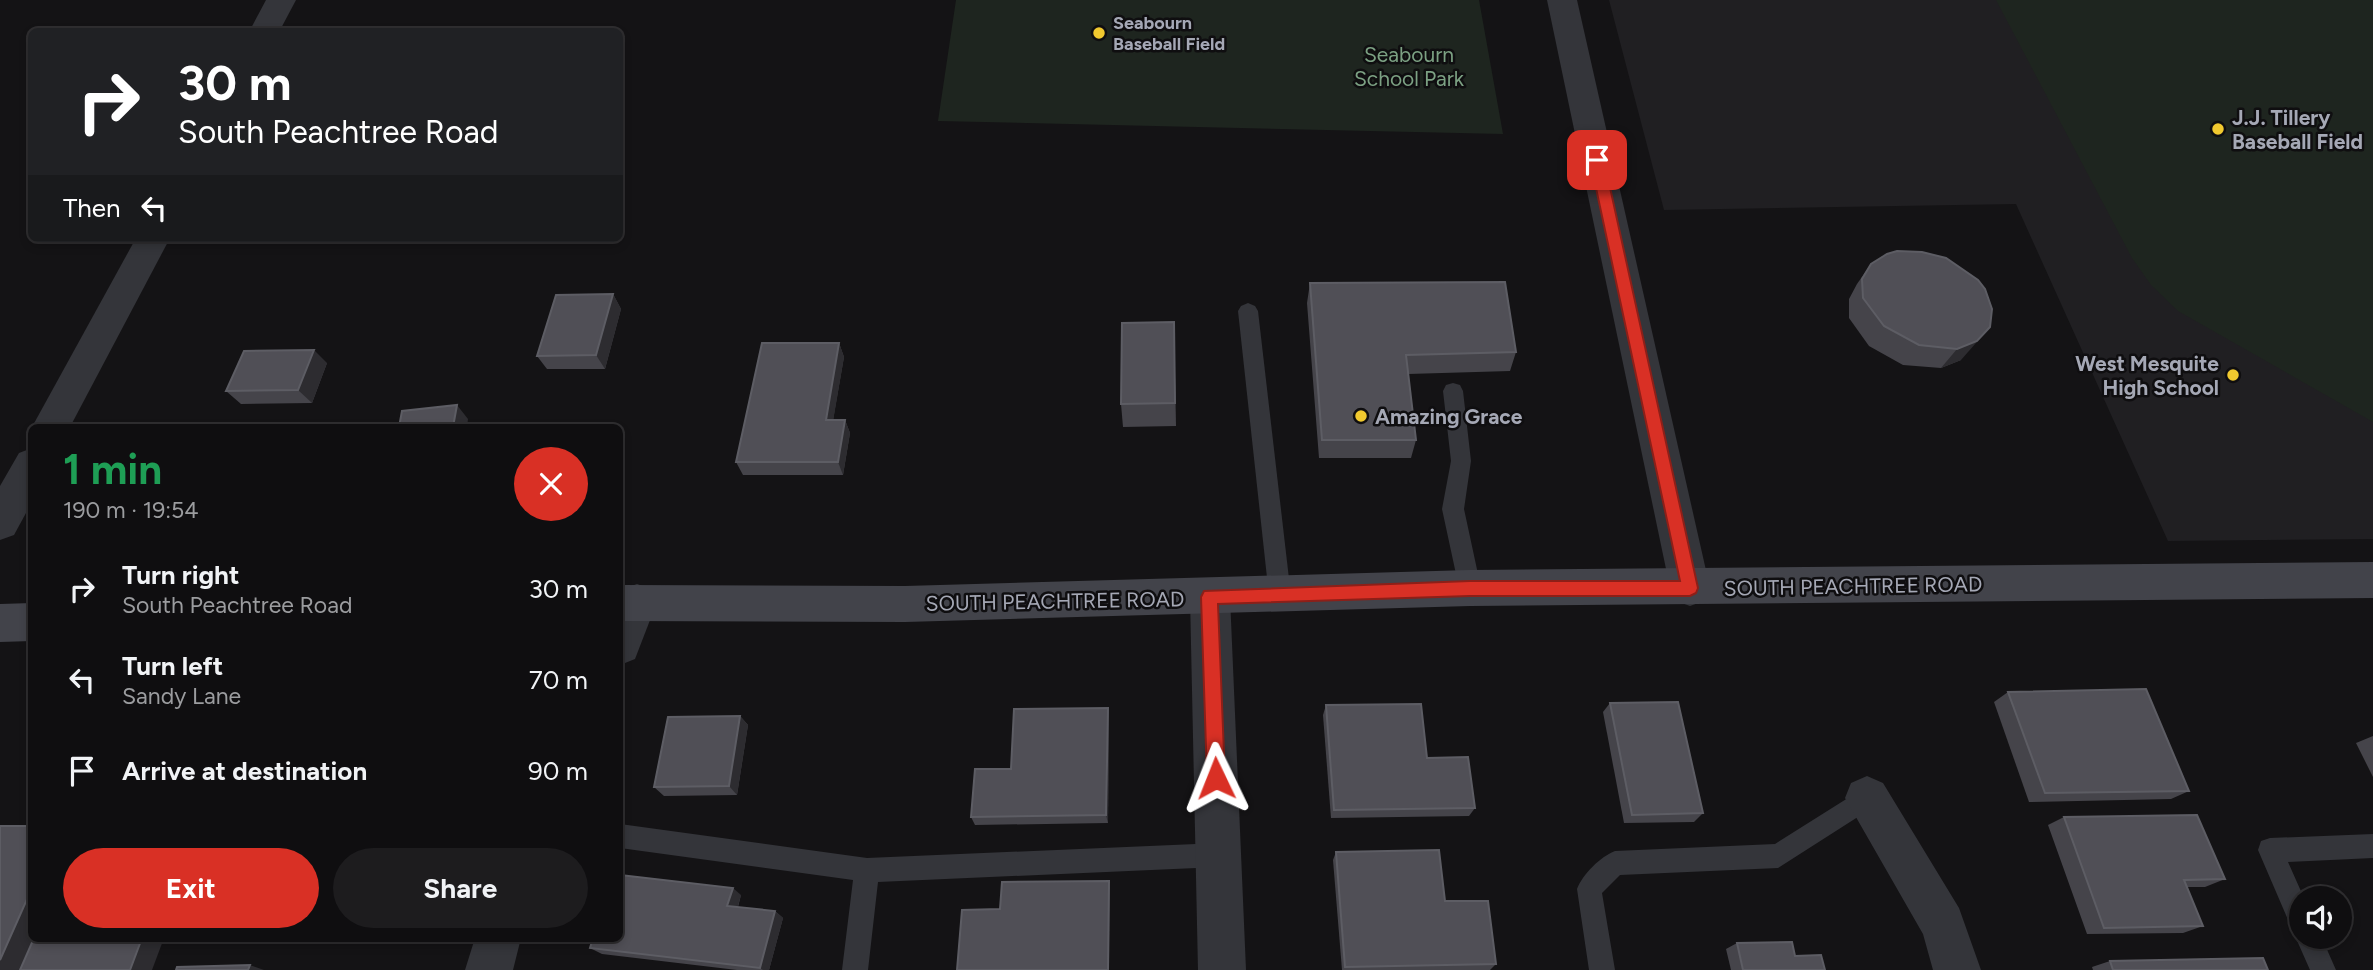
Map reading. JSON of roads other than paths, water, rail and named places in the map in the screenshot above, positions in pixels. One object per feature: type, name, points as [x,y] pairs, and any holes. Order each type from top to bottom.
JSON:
[{"type":"main road","name":"SOUTH PEACHTREE ROAD","points":[[628,603],[905,604],[1280,596],[1470,588],[2373,580]]},
{"type":"main road","points":[[0,624],[28,622]]},
{"type":"street","points":[[266,28],[281,0]]},
{"type":"street","points":[[1562,0],[1690,588]]},
{"type":"street","points":[[53,424],[151,242]]},
{"type":"street","points":[[0,523],[28,471]]},
{"type":"street","points":[[1210,597],[1222,970]]},
{"type":"street","points":[[623,630],[628,603]]},
{"type":"street","points":[[1867,798],[1943,924],[1957,970]]},
{"type":"street","points":[[489,970],[497,942]]},
{"type":"lane","points":[[1248,311],[1280,596]]},
{"type":"lane","points":[[1453,391],[1461,461],[1453,509],[1470,588]]},
{"type":"lane","points":[[1602,970],[1589,889],[1615,863],[1778,856],[1867,798]]},
{"type":"lane","points":[[623,836],[867,870],[1219,855]]},
{"type":"lane","points":[[2289,893],[2270,850],[2373,846]]},
{"type":"lane","points":[[855,970],[867,870]]},
{"type":"lane","points":[[2314,949],[2323,970]]},
{"type":"place","name":"Seabourn Baseball Field","points":[[1099,33]]},
{"type":"place","name":"J.J. Tillery Baseball Field","points":[[2218,129]]},
{"type":"place","name":"West Mesquite High School","points":[[2233,375]]},
{"type":"place","name":"Amazing Grace","points":[[1361,416]]},
{"type":"park label","name":"Seabourn School Park","points":[[1409,66]]}]
